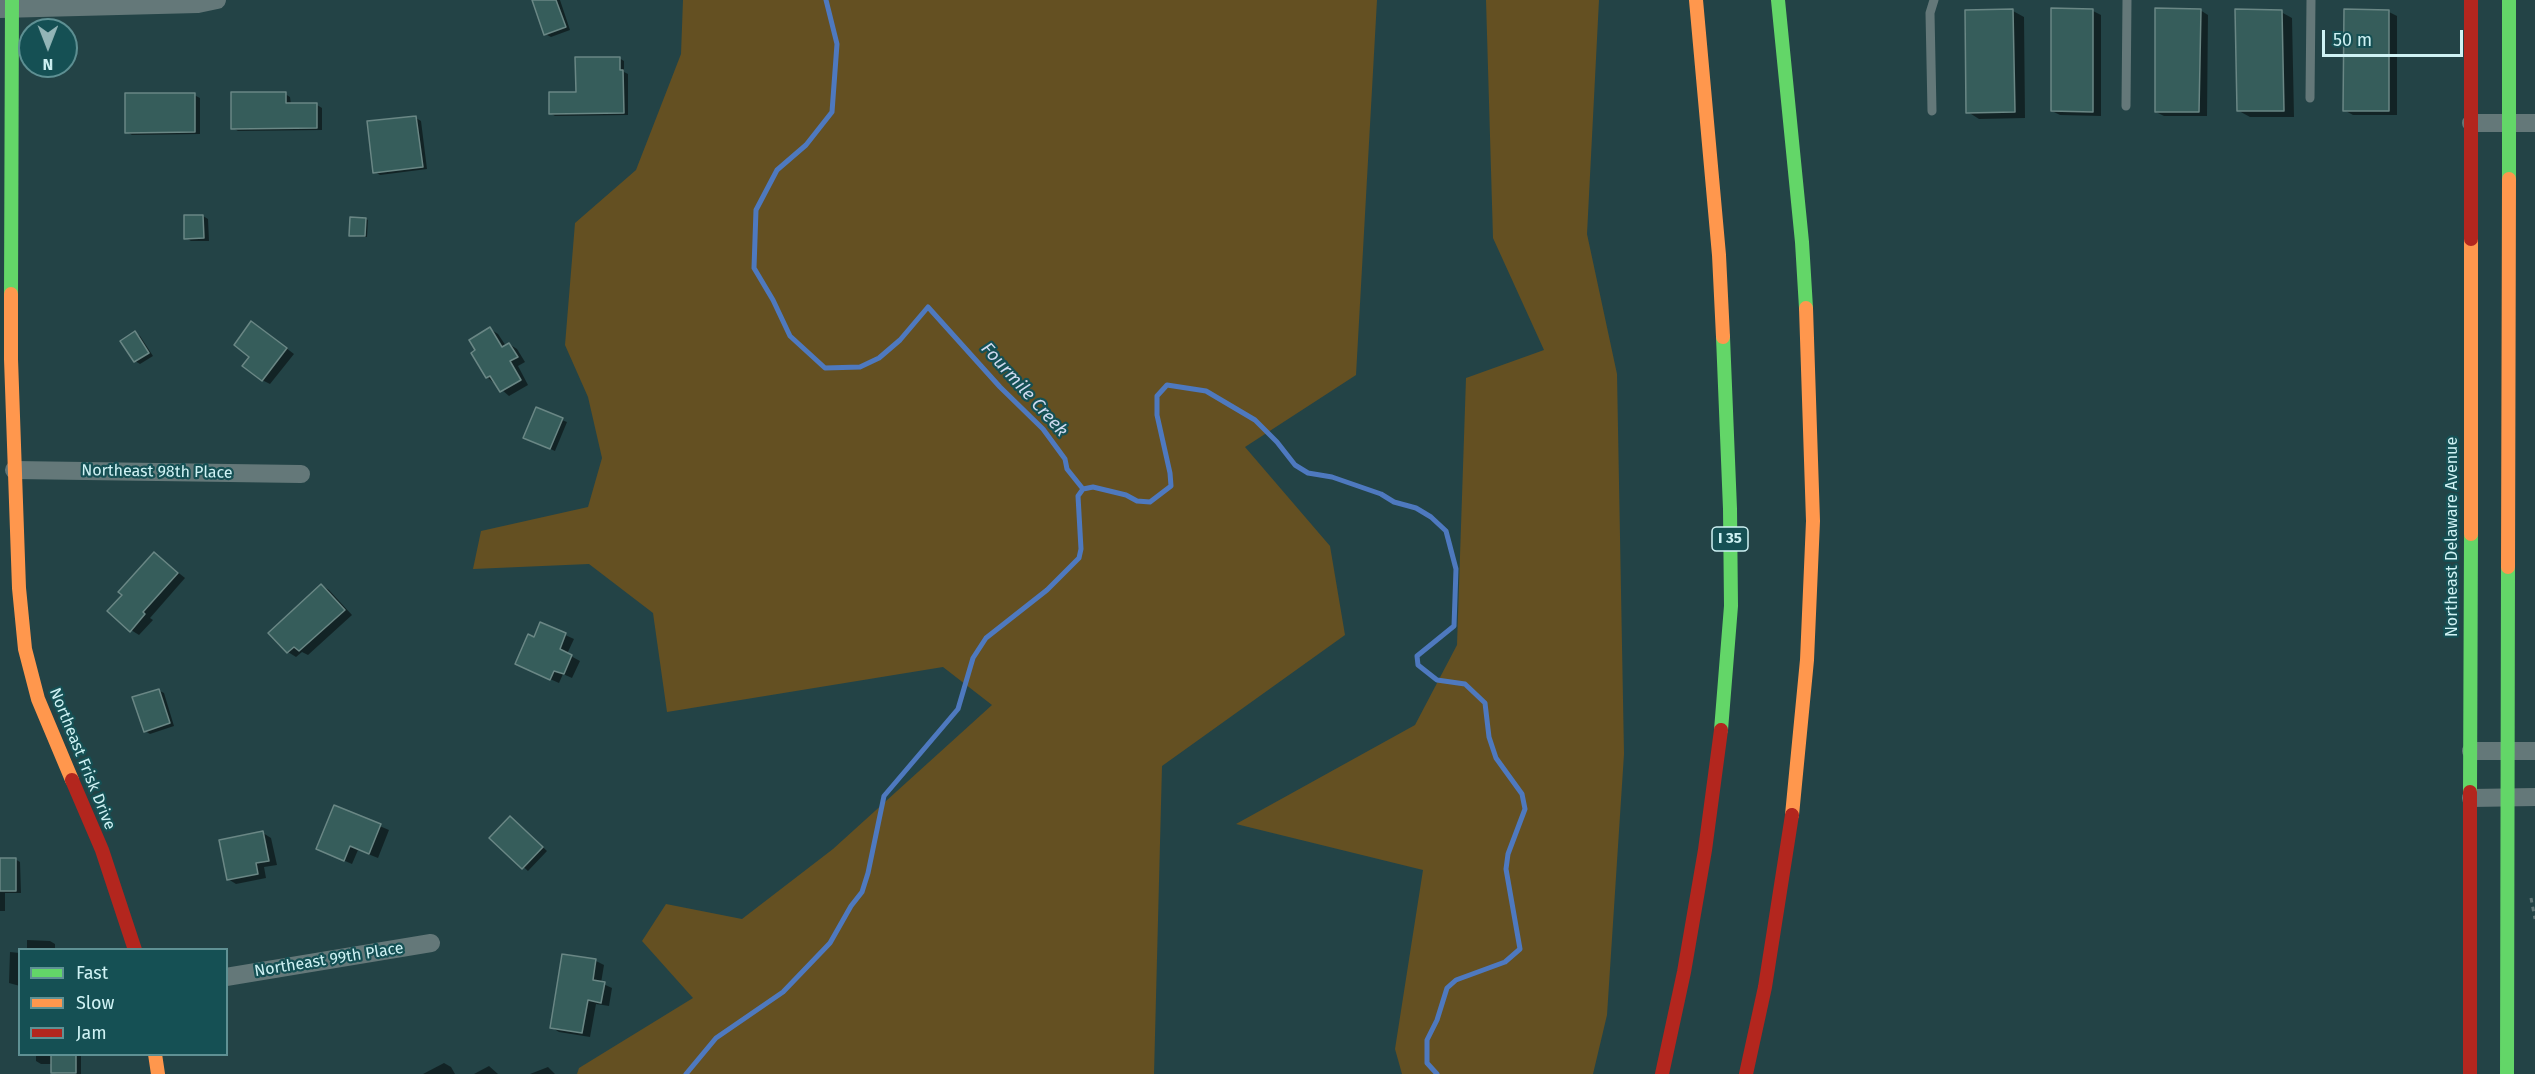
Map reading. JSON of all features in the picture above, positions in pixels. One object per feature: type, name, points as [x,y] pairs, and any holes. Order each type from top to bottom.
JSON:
[{"type":"main road","name":"I 35","points":[[1662,1074],[1684,972],[1705,850],[1722,723],[1731,606],[1730,509],[1719,267],[1696,0]]},
{"type":"main road","points":[[1746,1074],[1765,987],[1781,895],[1797,775],[1807,660],[1813,522],[1809,356],[1802,242],[1778,0]]},
{"type":"main road","name":"Northeast Delaware Avenue","points":[[2470,1074],[2471,0]]},
{"type":"main road","points":[[2507,1074],[2509,0]]},
{"type":"main road","name":"Northeast Frisk Drive","points":[[8,6],[6,37],[14,470],[19,588],[25,649],[38,699],[102,850],[134,948]]},
{"type":"main road","points":[[155,1056],[158,1074]]},
{"type":"street","points":[[8,6],[198,4],[217,0]]},
{"type":"street","points":[[2471,123],[2535,123]]},
{"type":"street","name":"Northeast 98th Place","points":[[14,470],[301,474]]},
{"type":"street","points":[[2471,751],[2535,750]]},
{"type":"street","points":[[2471,798],[2535,797]]},
{"type":"street","name":"Northeast 99th Place","points":[[228,977],[431,943]]},
{"type":"lane","points":[[1932,111],[1930,13],[1934,0]]},
{"type":"lane","points":[[2126,106],[2127,0]]},
{"type":"lane","points":[[2310,98],[2311,0]]},
{"type":"shaded area","points":[[683,0],[1377,0],[1356,375],[1245,447],[1330,546],[1345,635],[1162,766],[1154,1074],[577,1074],[579,1068],[693,998],[642,941],[666,904],[742,919],[833,849],[992,705],[943,667],[667,712],[653,613],[589,564],[473,569],[481,531],[588,507],[602,458],[588,397],[565,345],[575,223],[636,170],[681,54]]},
{"type":"shaded area","points":[[1486,0],[1599,0],[1587,234],[1617,374],[1624,754],[1607,1015],[1593,1074],[1402,1074],[1395,1049],[1423,870],[1236,824],[1415,725],[1457,645],[1466,378],[1544,350],[1493,238]]},
{"type":"building","points":[[532,0],[556,0],[566,27],[544,35]]},
{"type":"building","points":[[2051,8],[2093,9],[2093,112],[2051,111]]},
{"type":"building","points":[[2155,8],[2201,9],[2199,112],[2155,112]]},
{"type":"building","points":[[2013,9],[2015,112],[1966,113],[1965,10]]},
{"type":"building","points":[[2235,9],[2282,10],[2284,111],[2237,111]]},
{"type":"building","points":[[2344,9],[2389,10],[2389,111],[2343,111]]},
{"type":"building","points":[[575,57],[620,57],[620,70],[623,70],[624,113],[549,114],[549,92],[576,92]]},
{"type":"building","points":[[231,92],[286,92],[286,103],[317,103],[317,128],[231,129]]},
{"type":"building","points":[[125,93],[195,93],[195,132],[125,133]]},
{"type":"building","points":[[416,116],[423,167],[373,173],[367,121]]},
{"type":"building","points":[[184,215],[203,215],[204,238],[184,239]]},
{"type":"building","points":[[350,217],[366,218],[365,236],[349,236]]},
{"type":"building","points":[[251,321],[287,348],[262,381],[242,366],[249,357],[234,345]]},
{"type":"building","points":[[490,327],[502,347],[509,343],[518,357],[510,361],[521,380],[500,392],[490,376],[486,378],[471,353],[475,350],[469,340]]},
{"type":"building","points":[[135,331],[149,353],[134,362],[120,341]]},
{"type":"building","points":[[536,407],[563,418],[550,449],[523,438]]},
{"type":"building","points":[[154,552],[178,573],[143,612],[145,614],[130,632],[107,611],[122,595],[118,592]]},
{"type":"building","points":[[321,584],[345,610],[299,651],[294,647],[287,653],[268,633]]},
{"type":"building","points":[[540,622],[566,633],[560,649],[572,655],[564,674],[554,671],[550,680],[515,664],[528,634],[534,637]]},
{"type":"building","points":[[159,689],[170,723],[144,732],[132,697]]},
{"type":"building","points":[[334,805],[381,824],[369,854],[350,846],[344,861],[316,849]]},
{"type":"building","points":[[510,816],[543,847],[522,869],[489,838]]},
{"type":"building","points":[[263,831],[269,861],[256,863],[258,874],[227,880],[219,840]]},
{"type":"building","points":[[0,858],[16,858],[16,891],[0,891]]},
{"type":"building","points":[[562,954],[596,959],[593,980],[605,982],[601,1003],[588,1000],[582,1033],[550,1028]]},
{"type":"building","points":[[51,1056],[76,1056],[76,1073],[51,1073]]},
{"type":"waterway","name":"Fourmile Creek","points":[[826,0],[837,44],[832,112],[806,145],[777,170],[756,210],[754,268],[773,300],[790,336],[825,368],[860,367],[879,358],[900,340],[928,307],[1000,387],[1043,429],[1065,459],[1067,469],[1083,489]]},
{"type":"waterway","points":[[1083,489],[1093,487],[1126,495],[1137,501],[1150,502],[1171,486],[1157,415],[1157,396],[1167,385],[1206,391],[1255,420],[1277,442],[1295,465],[1308,473],[1332,477],[1381,494],[1394,502],[1416,508],[1431,517],[1446,531],[1456,569],[1454,626],[1417,656],[1418,665],[1437,680],[1465,684],[1485,703],[1489,737],[1496,758],[1522,794],[1525,809],[1508,854],[1506,869],[1520,949],[1505,962],[1456,980],[1447,988],[1437,1020],[1427,1040],[1427,1063],[1437,1074]]},
{"type":"waterway","name":"Fourmile Creek","points":[[686,1074],[716,1038],[783,992],[830,943],[851,906],[862,892],[884,796],[958,709],[973,658],[986,638],[1047,590],[1079,558],[1081,549],[1078,496],[1083,489]]},
{"type":"traffic: fast","points":[[11,294],[12,0]]},
{"type":"traffic: fast","points":[[1778,0],[1802,242],[1806,308]]},
{"type":"traffic: fast","points":[[2509,0],[2509,179]]},
{"type":"traffic: fast","points":[[1721,730],[1731,606],[1730,509],[1723,337]]},
{"type":"traffic: fast","points":[[2470,792],[2471,534]]},
{"type":"traffic: fast","points":[[2507,1074],[2508,567]]},
{"type":"traffic: slow","points":[[1696,0],[1719,255],[1723,337]]},
{"type":"traffic: slow","points":[[2508,567],[2509,179]]},
{"type":"traffic: slow","points":[[2471,239],[2471,534]]},
{"type":"traffic: slow","points":[[11,294],[19,588],[25,649],[38,699],[72,780]]},
{"type":"traffic: slow","points":[[1792,815],[1807,660],[1813,521],[1806,308]]},
{"type":"traffic: slow","points":[[155,1056],[158,1074]]},
{"type":"traffic: jam","points":[[2471,0],[2471,239]]},
{"type":"traffic: jam","points":[[1662,1074],[1684,972],[1705,850],[1721,730]]},
{"type":"traffic: jam","points":[[72,780],[102,850],[134,948]]},
{"type":"traffic: jam","points":[[2470,792],[2470,1074]]},
{"type":"traffic: jam","points":[[1746,1074],[1765,987],[1792,815]]}]
